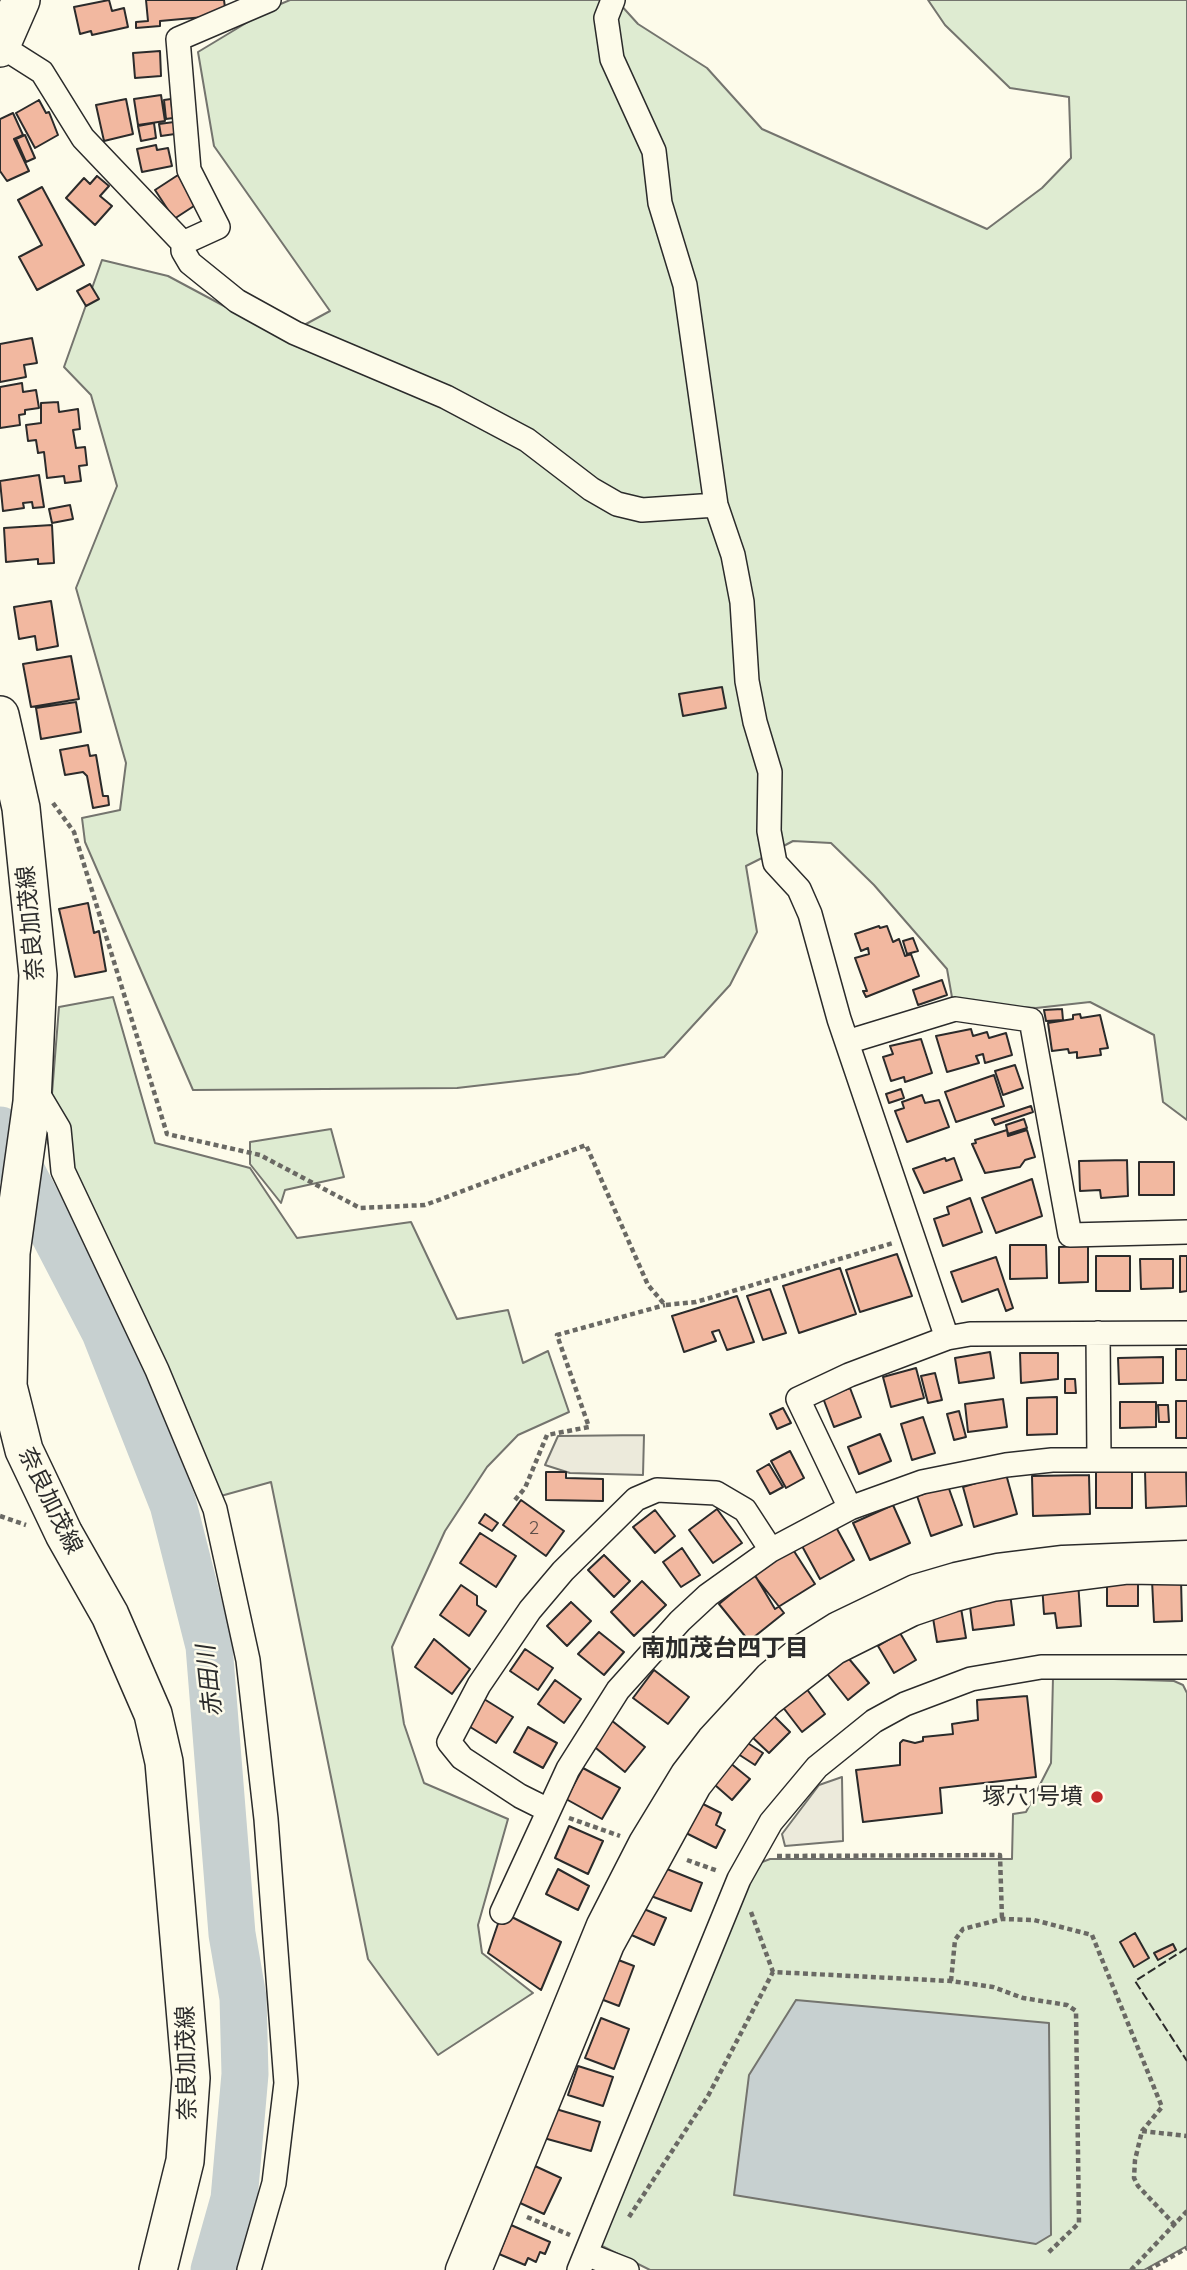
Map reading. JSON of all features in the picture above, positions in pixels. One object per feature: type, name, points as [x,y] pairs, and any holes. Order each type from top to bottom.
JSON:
[{"type":"main road","points":[[0,47],[21,0]]},
{"type":"main road","name":"奈良加茂線","points":[[0,715],[21,808],[38,975],[32,1093],[12,1252],[6,1360],[17,1429],[64,1534],[110,1615],[153,1714],[164,1762],[191,2078],[185,2161],[158,2270]]},
{"type":"street","points":[[613,0],[606,18],[612,60],[654,150],[660,203],[685,285],[716,505],[733,555],[742,602],[747,681],[755,722],[770,772],[769,831],[775,863],[799,889],[810,914],[847,1042],[947,1338]]},
{"type":"street","points":[[183,243],[218,227],[189,170],[178,39],[256,2]]},
{"type":"street","points":[[0,47],[42,72],[83,138],[183,243],[190,263],[237,301],[295,333],[385,369],[527,440],[591,489],[617,504],[642,510],[716,505]]},
{"type":"street","points":[[847,1042],[955,1009],[1031,1020],[1070,1235],[1187,1233]]},
{"type":"street","points":[[32,1093],[59,1129],[63,1171],[157,1370],[215,1509],[248,1661],[266,1819],[286,2083],[274,2183],[249,2270]]},
{"type":"street","points":[[1098,1333],[1099,1460]]},
{"type":"street","points":[[850,1508],[798,1399],[849,1375],[947,1338],[970,1334],[1187,1334]]},
{"type":"street","points":[[502,1912],[548,1810],[592,1728],[648,1654],[708,1595],[771,1550],[850,1508],[886,1494],[959,1473],[1006,1465],[1099,1460],[1187,1460]]},
{"type":"street","points":[[548,1810],[520,1796],[462,1758],[449,1742],[503,1647],[563,1571],[636,1499],[657,1490],[716,1493],[745,1510],[771,1550]]},
{"type":"street","points":[[461,2270],[602,1925],[644,1843],[686,1774],[712,1740],[770,1677],[803,1649],[848,1622],[915,1590],[956,1578],[998,1569],[1063,1561],[1187,1556]]},
{"type":"street","points":[[480,2270],[612,1946],[699,1787],[744,1730],[802,1676],[875,1631],[944,1603],[995,1589],[1127,1572],[1187,1573]]},
{"type":"street","points":[[627,2270],[589,2261],[738,1879],[792,1793],[844,1742],[905,1704],[937,1690],[1006,1671],[1041,1667],[1185,1670]]},
{"type":"path","points":[[51,801],[74,832],[167,1133],[260,1156],[360,1208],[425,1205],[586,1145],[648,1285],[665,1305]]},
{"type":"path","points":[[515,1500],[526,1488],[547,1435],[589,1427],[557,1335],[665,1305],[696,1302],[914,1237]]},
{"type":"path","points":[[548,1810],[623,1838]]},
{"type":"path","points":[[506,2208],[577,2238],[589,2261],[708,2096],[773,1972],[738,1879],[663,1851]]},
{"type":"path","points":[[752,1853],[775,1856],[1000,1855],[1002,1919]]},
{"type":"path","points":[[951,1981],[955,1941],[963,1929],[1002,1919],[1034,1920],[1092,1935],[1162,2107],[1142,2131],[1134,2178],[1175,2225]]},
{"type":"path","points":[[773,1972],[951,1981],[993,1987],[1023,1998],[1067,2005],[1076,2011],[1079,2223],[1048,2253]]},
{"type":"path","points":[[1142,2131],[1187,2136]]},
{"type":"path","points":[[1131,2270],[1187,2211]]},
{"type":"path","points":[[1148,2270],[1187,2248]]},
{"type":"green space","points":[[290,0],[606,0],[647,153],[677,287],[728,556],[765,773],[766,856],[746,866],[757,932],[730,985],[664,1057],[578,1074],[457,1088],[193,1090],[85,842],[82,818],[120,810],[126,763],[76,588],[117,486],[91,395],[64,367],[102,260],[168,276],[282,337],[330,311],[214,146],[198,52],[271,8]]},
{"type":"green space","points":[[928,0],[1187,0],[1187,1120],[1163,1102],[1154,1035],[1090,1002],[1036,1008],[953,1003],[947,969],[874,885],[831,843],[793,841],[778,849],[721,504],[635,101],[612,17],[619,3],[638,24],[707,68],[762,129],[987,229],[1042,188],[1071,158],[1069,97],[1010,88],[945,25]]},
{"type":"green space","points":[[113,997],[155,1143],[250,1168],[297,1238],[411,1222],[457,1319],[508,1310],[523,1363],[548,1351],[569,1412],[518,1435],[487,1467],[445,1531],[392,1647],[404,1724],[424,1783],[508,1819],[478,1925],[482,1953],[533,1993],[438,2055],[368,1959],[271,1482],[210,1499],[73,1191],[48,1143],[59,1007]]},
{"type":"green space","points":[[331,1129],[344,1177],[285,1190],[281,1203],[250,1164],[250,1142]]},
{"type":"green space","points":[[1053,1677],[1174,1681],[1183,1685],[1187,1693],[1187,2246],[1144,2270],[650,2270],[602,2246],[601,2237],[757,1864],[770,1859],[1012,1859],[1013,1814],[1026,1812],[1051,1763]]},
{"type":"shaded area","points":[[644,1435],[643,1475],[570,1473],[545,1465],[558,1436]]},
{"type":"shaded area","points":[[842,1777],[843,1841],[785,1846],[782,1834],[819,1785]]},
{"type":"shaded area","points":[[796,2000],[1049,2023],[1051,2235],[1036,2244],[734,2195],[749,2075]]},
{"type":"building","points":[[109,0],[112,11],[124,8],[128,27],[92,35],[91,31],[80,34],[74,7]]},
{"type":"building","points":[[146,0],[224,0],[226,15],[160,21],[160,26],[136,28],[136,22],[148,21]]},
{"type":"building","points":[[160,51],[161,76],[135,78],[133,53]]},
{"type":"building","points":[[161,95],[165,121],[138,125],[134,99]]},
{"type":"building","points":[[126,99],[133,134],[104,141],[96,105]]},
{"type":"building","points":[[171,99],[173,118],[166,119],[164,100]]},
{"type":"building","points":[[39,100],[46,113],[49,112],[58,135],[35,148],[16,113]]},
{"type":"building","points":[[13,113],[23,135],[14,139],[29,171],[7,181],[0,171],[0,119]]},
{"type":"building","points":[[174,122],[175,134],[161,136],[159,124]]},
{"type":"building","points":[[154,123],[156,138],[141,141],[138,126]]},
{"type":"building","points":[[25,135],[35,158],[26,162],[16,139]]},
{"type":"building","points":[[156,145],[157,150],[168,148],[172,166],[142,172],[137,149]]},
{"type":"building","points":[[178,175],[197,204],[174,219],[155,190]]},
{"type":"building","points":[[97,176],[109,186],[100,196],[112,206],[95,225],[66,198],[84,178],[90,184]]},
{"type":"building","points":[[42,187],[84,265],[37,290],[19,257],[42,245],[18,200]]},
{"type":"building","points":[[90,284],[99,299],[86,306],[77,291]]},
{"type":"building","points":[[32,338],[37,363],[24,365],[26,377],[0,382],[0,344]]},
{"type":"building","points":[[22,383],[23,392],[36,390],[39,408],[25,410],[25,414],[19,415],[20,425],[0,428],[0,387]]},
{"type":"building","points":[[58,402],[59,412],[78,409],[80,429],[73,430],[76,448],[85,447],[87,465],[79,466],[81,481],[65,483],[64,476],[47,478],[44,452],[38,453],[36,440],[28,441],[26,425],[41,423],[41,403]]},
{"type":"building","points":[[39,475],[44,507],[33,508],[32,502],[23,503],[24,508],[3,511],[0,481]]},
{"type":"building","points":[[70,505],[73,519],[52,523],[49,509]]},
{"type":"building","points":[[52,525],[54,563],[38,564],[38,559],[6,562],[4,528]]},
{"type":"building","points":[[51,601],[58,646],[37,650],[35,636],[19,639],[14,607]]},
{"type":"building","points":[[71,656],[79,699],[31,707],[23,664]]},
{"type":"building","points":[[722,687],[726,708],[683,716],[679,694]]},
{"type":"building","points":[[76,702],[81,732],[41,739],[36,708]]},
{"type":"building","points":[[88,745],[90,756],[96,755],[103,796],[108,796],[109,805],[93,808],[87,776],[83,772],[65,775],[60,750]]},
{"type":"building","points":[[88,903],[94,933],[99,931],[106,971],[75,977],[59,909]]},
{"type":"building","points":[[887,926],[893,942],[899,939],[905,956],[911,954],[919,976],[866,997],[863,991],[867,991],[855,958],[869,954],[868,948],[861,951],[855,934]]},
{"type":"building","points":[[913,938],[918,951],[907,954],[903,941]]},
{"type":"building","points":[[942,980],[947,995],[918,1005],[913,990]]},
{"type":"building","points":[[1062,1009],[1063,1020],[1046,1021],[1044,1010]]},
{"type":"building","points":[[1080,1014],[1081,1018],[1100,1015],[1108,1048],[1100,1049],[1101,1055],[1077,1058],[1077,1052],[1069,1053],[1068,1049],[1052,1051],[1048,1023],[1073,1019],[1073,1015]]},
{"type":"building","points":[[971,1029],[973,1036],[987,1032],[989,1038],[1006,1033],[1012,1055],[985,1063],[983,1054],[976,1056],[979,1063],[947,1072],[936,1036]]},
{"type":"building","points":[[921,1039],[932,1073],[905,1082],[904,1077],[891,1081],[883,1057],[893,1054],[890,1046]]},
{"type":"building","points":[[1015,1065],[1023,1088],[1003,1095],[995,1071]]},
{"type":"building","points":[[994,1075],[1004,1106],[956,1122],[945,1092]]},
{"type":"building","points":[[901,1089],[904,1098],[889,1103],[886,1094]]},
{"type":"building","points":[[922,1095],[925,1103],[939,1100],[949,1127],[907,1142],[895,1111],[904,1108],[902,1102]]},
{"type":"building","points":[[1031,1106],[1033,1112],[995,1125],[992,1119]]},
{"type":"building","points":[[1024,1119],[1027,1128],[1008,1134],[1006,1125]]},
{"type":"building","points":[[1007,1130],[1008,1136],[1027,1130],[1035,1157],[1025,1160],[1020,1167],[985,1173],[972,1144],[976,1143],[975,1140]]},
{"type":"building","points":[[945,1158],[946,1161],[954,1158],[962,1180],[924,1193],[913,1169]]},
{"type":"building","points":[[1127,1160],[1128,1196],[1101,1198],[1100,1190],[1080,1191],[1079,1161]]},
{"type":"building","points":[[1139,1162],[1174,1162],[1174,1195],[1139,1195]]},
{"type":"building","points":[[1032,1179],[1042,1216],[996,1233],[982,1198]]},
{"type":"building","points":[[970,1198],[982,1232],[943,1246],[934,1219],[949,1214],[947,1207]]},
{"type":"building","points":[[1010,1245],[1046,1245],[1047,1278],[1010,1279]]},
{"type":"building","points":[[1088,1246],[1088,1282],[1059,1283],[1059,1247]]},
{"type":"building","points":[[897,1254],[912,1296],[860,1312],[846,1270]]},
{"type":"building","points":[[1096,1256],[1130,1256],[1130,1291],[1096,1291]]},
{"type":"building","points":[[1180,1256],[1187,1256],[1187,1291],[1180,1292]]},
{"type":"building","points":[[996,1257],[1013,1308],[1006,1311],[998,1289],[962,1302],[951,1272]]},
{"type":"building","points":[[1140,1259],[1173,1259],[1173,1288],[1141,1289]]},
{"type":"building","points":[[840,1268],[856,1314],[799,1333],[783,1286]]},
{"type":"building","points":[[770,1289],[786,1333],[763,1340],[747,1296]]},
{"type":"building","points":[[737,1296],[754,1342],[727,1350],[719,1330],[712,1332],[716,1341],[684,1352],[672,1316]]},
{"type":"building","points":[[1176,1349],[1187,1349],[1187,1380],[1176,1380]]},
{"type":"building","points":[[990,1352],[994,1378],[959,1383],[955,1358]]},
{"type":"building","points":[[1020,1353],[1058,1353],[1058,1379],[1021,1383]]},
{"type":"building","points":[[1163,1357],[1163,1383],[1119,1384],[1118,1358]]},
{"type":"building","points":[[916,1368],[924,1398],[891,1407],[883,1377]]},
{"type":"building","points":[[935,1373],[942,1400],[928,1403],[921,1376]]},
{"type":"building","points":[[1065,1379],[1075,1379],[1076,1393],[1065,1393]]},
{"type":"building","points":[[850,1388],[861,1417],[834,1427],[823,1398]]},
{"type":"building","points":[[1057,1397],[1057,1434],[1027,1435],[1027,1398]]},
{"type":"building","points":[[1003,1399],[1007,1427],[968,1432],[965,1404]]},
{"type":"building","points":[[1176,1401],[1187,1401],[1187,1438],[1176,1438]]},
{"type":"building","points":[[1120,1402],[1156,1402],[1156,1427],[1120,1428]]},
{"type":"building","points":[[1158,1405],[1168,1405],[1169,1422],[1159,1422]]},
{"type":"building","points":[[783,1408],[791,1423],[777,1429],[770,1414]]},
{"type":"building","points":[[959,1411],[966,1437],[954,1440],[947,1414]]},
{"type":"building","points":[[923,1417],[935,1453],[912,1460],[901,1424]]},
{"type":"building","points":[[880,1434],[891,1461],[859,1474],[848,1447]]},
{"type":"building","points":[[790,1451],[804,1478],[786,1488],[771,1461]]},
{"type":"building","points":[[769,1464],[783,1487],[770,1494],[757,1471]]},
{"type":"building","points":[[1096,1469],[1132,1469],[1132,1508],[1096,1508]]},
{"type":"building","points":[[1186,1470],[1187,1506],[1146,1508],[1145,1471]]},
{"type":"building","points":[[546,1472],[566,1472],[566,1478],[603,1479],[603,1501],[546,1500]]},
{"type":"building","points":[[1006,1474],[1017,1514],[974,1527],[963,1487]]},
{"type":"building","points":[[1089,1475],[1090,1514],[1033,1516],[1032,1476]]},
{"type":"building","points":[[948,1486],[962,1525],[931,1536],[917,1496]]},
{"type":"building","points":[[521,1500],[564,1531],[546,1556],[503,1525]]},
{"type":"building","points":[[893,1505],[910,1543],[870,1560],[853,1523]]},
{"type":"building","points":[[717,1509],[742,1543],[713,1563],[689,1530]]},
{"type":"building","points":[[655,1510],[675,1536],[655,1553],[633,1527]]},
{"type":"building","points":[[485,1514],[498,1523],[492,1531],[479,1523]]},
{"type":"building","points":[[836,1527],[854,1560],[820,1579],[802,1546]]},
{"type":"building","points":[[480,1533],[516,1556],[496,1587],[460,1563]]},
{"type":"building","points":[[682,1548],[700,1575],[681,1587],[663,1562]]},
{"type":"building","points":[[792,1548],[815,1584],[775,1609],[753,1572]]},
{"type":"building","points":[[604,1555],[630,1581],[614,1597],[588,1570]]},
{"type":"building","points":[[754,1575],[784,1613],[749,1641],[719,1604]]},
{"type":"building","points":[[1181,1579],[1182,1621],[1154,1622],[1152,1580]]},
{"type":"building","points":[[642,1581],[666,1605],[634,1636],[611,1612]]},
{"type":"building","points":[[1078,1581],[1081,1626],[1057,1628],[1055,1613],[1044,1614],[1042,1584]]},
{"type":"building","points":[[1107,1581],[1138,1581],[1138,1606],[1107,1606]]},
{"type":"building","points":[[461,1585],[477,1596],[477,1605],[486,1611],[469,1636],[440,1615]]},
{"type":"building","points":[[1010,1593],[1014,1625],[973,1630],[969,1599]]},
{"type":"building","points":[[571,1602],[591,1621],[567,1646],[547,1626]]},
{"type":"building","points":[[961,1608],[966,1638],[937,1642],[932,1612]]},
{"type":"building","points":[[599,1632],[624,1652],[604,1675],[578,1654]]},
{"type":"building","points":[[900,1633],[916,1660],[894,1673],[878,1646]]},
{"type":"building","points":[[434,1639],[470,1669],[452,1694],[415,1667]]},
{"type":"building","points":[[525,1649],[553,1668],[538,1690],[510,1671]]},
{"type":"building","points":[[845,1654],[869,1683],[848,1700],[825,1671]]},
{"type":"building","points":[[654,1670],[689,1697],[668,1724],[633,1698]]},
{"type":"building","points":[[555,1680],[581,1699],[564,1723],[538,1704]]},
{"type":"building","points":[[806,1688],[825,1714],[802,1732],[782,1706]]},
{"type":"building","points":[[1027,1696],[1036,1777],[940,1788],[942,1813],[863,1822],[856,1770],[900,1765],[900,1743],[903,1740],[915,1743],[923,1741],[923,1737],[953,1734],[952,1724],[978,1720],[977,1700]]},
{"type":"building","points":[[484,1699],[513,1717],[496,1743],[467,1725]]},
{"type":"building","points":[[772,1714],[790,1732],[769,1753],[751,1736]]},
{"type":"building","points":[[611,1720],[645,1747],[625,1772],[591,1744]]},
{"type":"building","points":[[528,1727],[557,1743],[543,1768],[514,1752]]},
{"type":"building","points":[[743,1740],[763,1753],[755,1765],[735,1752]]},
{"type":"building","points":[[724,1758],[750,1779],[732,1800],[707,1778]]},
{"type":"building","points":[[583,1768],[620,1788],[602,1819],[566,1799]]},
{"type":"building","points":[[693,1799],[721,1813],[716,1825],[725,1830],[716,1848],[678,1829]]},
{"type":"building","points":[[569,1826],[603,1841],[588,1874],[555,1858]]},
{"type":"building","points":[[662,1867],[702,1883],[691,1911],[651,1896]]},
{"type":"building","points":[[558,1869],[589,1886],[578,1910],[546,1894]]},
{"type":"building","points":[[639,1907],[666,1918],[654,1945],[627,1933]]},
{"type":"building","points":[[502,1912],[561,1942],[541,1990],[488,1953]]},
{"type":"building","points":[[1135,1933],[1149,1958],[1134,1967],[1120,1942]]},
{"type":"building","points":[[1173,1944],[1176,1950],[1158,1960],[1154,1953]]},
{"type":"building","points":[[608,1956],[634,1966],[619,2006],[593,1996]]},
{"type":"building","points":[[601,2018],[629,2029],[614,2069],[585,2058]]},
{"type":"building","points":[[578,2066],[613,2077],[603,2106],[568,2095]]},
{"type":"building","points":[[549,2107],[600,2122],[591,2151],[540,2137]]},
{"type":"building","points":[[535,2166],[561,2178],[544,2214],[518,2202]]},
{"type":"building","points":[[511,2225],[550,2242],[545,2254],[540,2252],[536,2262],[528,2258],[525,2265],[499,2254]]},
{"type":"waterway","name":"赤田川","points":[[0,1130],[105,1332],[173,1504],[209,1646],[232,1934],[243,1998],[245,2074],[234,2199],[214,2270]]},
{"type":"fence","points":[[1187,1948],[1135,1981],[1187,2061]]},
{"type":"place","name":"塚穴1号墳","points":[[1097,1797]]},
{"type":"district","name":"南加茂台四丁目","points":[[725,1649]]}]
